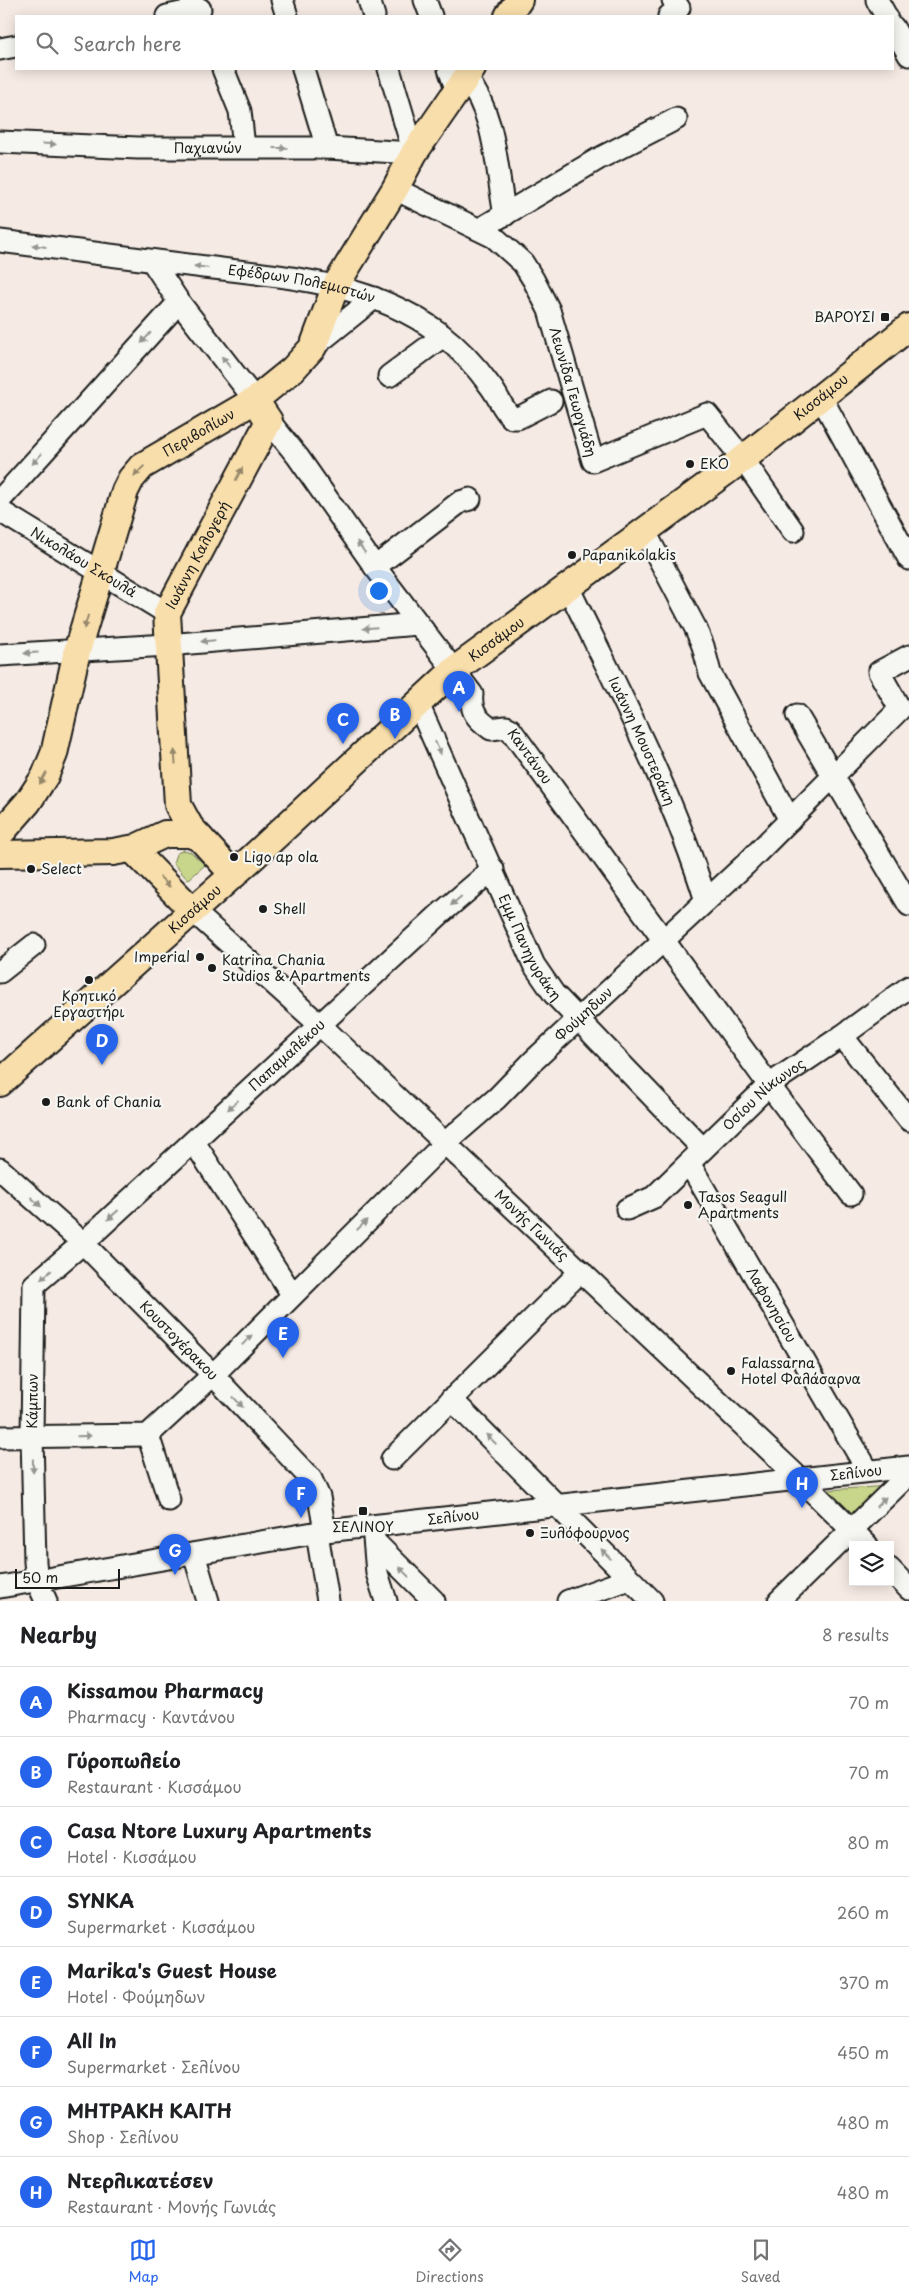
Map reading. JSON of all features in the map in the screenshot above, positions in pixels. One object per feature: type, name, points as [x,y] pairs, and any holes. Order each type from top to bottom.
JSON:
[{"type":"main road","points":[[509,15],[519,0]]},
{"type":"main road","name":"Περιβολίων","points":[[0,834],[28,802],[45,776],[61,729],[77,651],[125,491],[131,479],[142,466],[262,410],[312,347],[336,285],[461,77]]},
{"type":"main road","name":"Κισσάμου","points":[[0,1083],[234,875],[453,671],[743,459],[909,327]]},
{"type":"main road","name":"Ιωάννη Καλογερή","points":[[234,875],[183,818],[178,805],[167,645],[167,612],[262,410]]},
{"type":"main road","points":[[155,842],[178,823],[178,805]]},
{"type":"main road","points":[[0,854],[102,852],[190,834],[200,838]]},
{"type":"main road","points":[[155,842],[193,911]]},
{"type":"street","points":[[282,0],[287,15]]},
{"type":"street","points":[[369,0],[374,15]]},
{"type":"street","points":[[425,0],[431,15]]},
{"type":"street","points":[[877,0],[885,15]]},
{"type":"street","points":[[171,15],[200,8]]},
{"type":"street","points":[[894,29],[909,55]]},
{"type":"street","points":[[0,49],[15,46]]},
{"type":"street","points":[[223,70],[240,111],[244,147]]},
{"type":"street","points":[[303,70],[327,148]]},
{"type":"street","points":[[389,70],[414,153]]},
{"type":"street","points":[[461,77],[474,89],[491,132],[504,215]]},
{"type":"street","points":[[480,229],[598,158],[676,119]]},
{"type":"street","name":"Παχιανών","points":[[0,142],[138,148],[327,148],[414,153]]},
{"type":"street","name":"Λεωνίδα Γεωργιάδη","points":[[395,189],[494,236],[523,263],[544,302],[593,461],[707,414],[743,459]]},
{"type":"street","name":"Εφέδρων Πολεμιστών","points":[[0,241],[336,285],[374,298],[416,317],[443,336],[484,377],[512,418],[518,418],[551,401]]},
{"type":"street","name":"Καντάνου","points":[[152,261],[179,302],[298,457],[375,567],[472,694],[471,705],[477,719],[491,729],[506,727],[510,729],[664,938],[769,1085],[851,1194]]},
{"type":"street","points":[[312,347],[374,298]]},
{"type":"street","points":[[0,500],[179,302]]},
{"type":"street","points":[[389,376],[443,336]]},
{"type":"street","points":[[821,397],[909,558]]},
{"type":"street","points":[[743,459],[793,531]]},
{"type":"street","points":[[375,567],[460,502],[470,499]]},
{"type":"street","name":"Νικολάου Σκουλά","points":[[0,511],[101,574],[167,612]]},
{"type":"street","points":[[645,532],[696,629],[703,646],[710,673],[790,820]]},
{"type":"street","name":"Ιωάννη Μουστεράκη","points":[[568,587],[644,743],[690,850],[706,901]]},
{"type":"street","points":[[0,655],[167,645],[418,624]]},
{"type":"street","name":"Φούμηδων","points":[[148,1435],[213,1375],[445,1143],[497,1098],[532,1062],[706,901],[790,820],[900,709],[879,672],[909,656]]},
{"type":"street","name":"Εμμ Πανηγυράκη","points":[[418,704],[493,869],[534,965],[554,994],[579,1019],[696,1156]]},
{"type":"street","points":[[797,715],[909,905]]},
{"type":"street","name":"Παπαμαλέκου","points":[[83,1243],[440,914],[493,869]]},
{"type":"street","name":"Μονής Γωνιάς","points":[[193,911],[320,1025],[860,1538]]},
{"type":"street","points":[[0,972],[34,945]]},
{"type":"street","name":"Οσίου Νίκωνος","points":[[627,1209],[654,1197],[769,1085],[842,1036],[909,987]]},
{"type":"street","points":[[842,1036],[909,1120]]},
{"type":"street","points":[[194,1142],[292,1294]]},
{"type":"street","name":"Λαφονησίου","points":[[696,1156],[868,1471]]},
{"type":"street","name":"Κουστογέρακου","points":[[0,1169],[83,1243],[213,1375],[311,1479],[319,1497],[328,1601]]},
{"type":"street","name":"Κάμπων","points":[[46,1601],[38,1581],[35,1562],[32,1436],[34,1285],[83,1243]]},
{"type":"street","points":[[392,1459],[581,1271]]},
{"type":"street","points":[[451,1399],[652,1601]]},
{"type":"street","points":[[0,1437],[148,1435],[169,1500]]},
{"type":"street","name":"Σελίνου","points":[[0,1587],[321,1532],[373,1534],[558,1506],[909,1467]]},
{"type":"street","points":[[779,1601],[860,1538],[909,1474]]},
{"type":"street","points":[[373,1534],[377,1573],[386,1601]]},
{"type":"street","points":[[373,1534],[434,1601]]},
{"type":"street","points":[[194,1554],[208,1601]]},
{"type":"street","points":[[894,1573],[909,1589]]},
{"type":"street","points":[[568,1601],[630,1579]]},
{"type":"green space","points":[[183,850],[191,852],[205,865],[188,880],[173,863],[176,854]]},
{"type":"green space","points":[[889,1486],[853,1518],[827,1490]]},
{"type":"place","name":"ΒΑΡΟΥΣΙ","points":[[885,317]]},
{"type":"place","name":"EKO","points":[[690,464]]},
{"type":"place","name":"Papanikolakis","points":[[572,555]]},
{"type":"place","name":"Kissamou Pharmacy","points":[[459,712]]},
{"type":"place","name":"Γύροπωλείο","points":[[395,739]]},
{"type":"place","name":"Casa Ntore Luxury Apartments","points":[[343,744]]},
{"type":"place","name":"Ligo ap ola","points":[[234,857]]},
{"type":"place","name":"Select","points":[[31,869]]},
{"type":"place","name":"Shell","points":[[263,909]]},
{"type":"place","name":"Imperial","points":[[200,957]]},
{"type":"place","name":"Katrina Chania Studios & Apartments","points":[[212,968]]},
{"type":"place","name":"Κρητικό Εργαστήρι","points":[[89,980]]},
{"type":"place","name":"SYNKA","points":[[102,1065]]},
{"type":"place","name":"Bank of Chania","points":[[46,1102]]},
{"type":"place","name":"Tasos Seagull Apartments","points":[[688,1205]]},
{"type":"place","name":"Marika's Guest House","points":[[283,1358]]},
{"type":"place","name":"Falassarna Hotel Φαλάσαρνα","points":[[731,1371]]},
{"type":"place","name":"Ντερλικατέσεν","points":[[802,1508]]},
{"type":"place","name":"ΣΕΛΙΝΟΥ","points":[[363,1511]]},
{"type":"place","name":"All In","points":[[301,1518]]},
{"type":"place","name":"Ξυλόφουρνος","points":[[530,1533]]},
{"type":"place","name":"ΜΗΤΡΑΚΗ ΚΑΙΤΗ","points":[[175,1575]]}]
